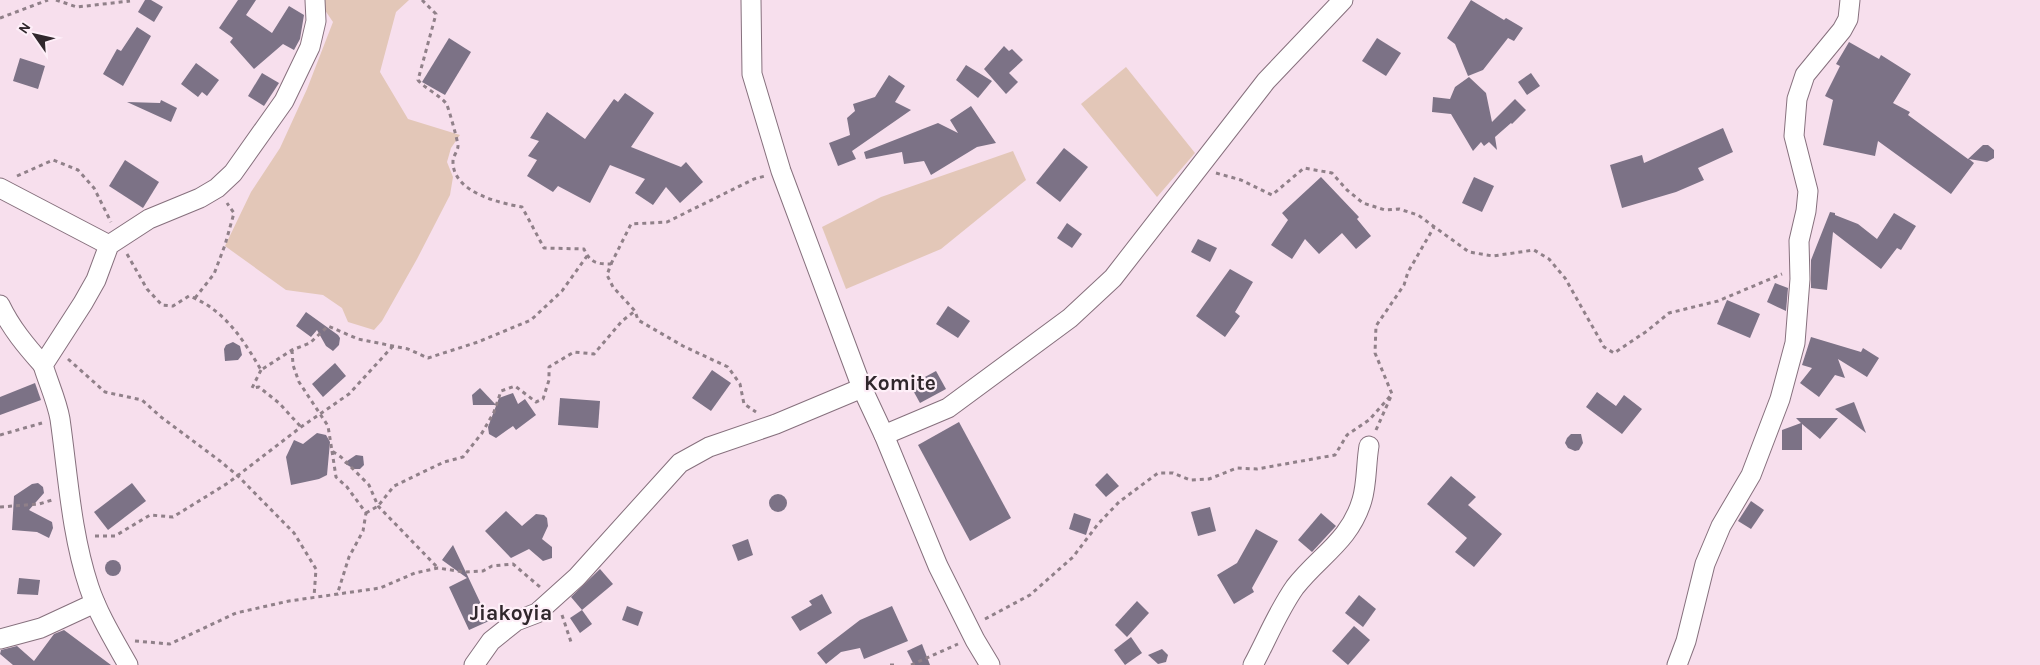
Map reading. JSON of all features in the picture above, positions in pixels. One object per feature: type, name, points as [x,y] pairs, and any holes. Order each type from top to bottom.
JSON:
[{"type":"street","points":[[43,365],[83,303],[96,280],[113,242],[149,218],[200,198],[217,188],[233,173],[284,101],[310,47],[316,21],[316,0]]},
{"type":"street","points":[[751,0],[752,74],[781,171],[862,388],[884,435],[938,566],[990,665]]},
{"type":"street","points":[[884,435],[948,408],[1070,318],[1113,278],[1266,81],[1343,0]]},
{"type":"street","points":[[1677,665],[1686,641],[1705,564],[1721,526],[1751,475],[1780,399],[1795,343],[1800,279],[1799,241],[1806,211],[1808,191],[1794,136],[1797,99],[1805,75],[1842,30],[1848,19],[1850,0]]},
{"type":"street","points":[[4,184],[113,242]]},
{"type":"street","points":[[0,306],[21,341],[43,365],[60,418],[70,500],[82,562],[95,603],[128,665]]},
{"type":"street","points":[[474,665],[491,642],[504,631],[516,621],[537,613],[577,578],[680,463],[709,447],[776,424],[862,388]]},
{"type":"street","points":[[1253,665],[1278,617],[1296,588],[1338,544],[1352,524],[1363,499],[1368,446]]},
{"type":"street","points":[[0,639],[40,628],[95,603]]},
{"type":"path","points":[[0,18],[48,0]]},
{"type":"path","points":[[56,0],[77,8],[130,1]]},
{"type":"path","points":[[422,0],[436,14],[418,80],[422,86],[446,103],[458,147],[453,160],[456,173],[463,184],[495,202],[522,207],[544,248],[584,250],[587,256],[598,264],[611,264]]},
{"type":"path","points":[[4,184],[53,160],[78,170],[94,188],[102,201],[113,242],[147,289],[162,306],[173,306],[189,296],[202,300],[240,334],[261,370]]},
{"type":"path","points":[[1199,167],[1241,180],[1272,195],[1304,168],[1332,173],[1347,190],[1363,203],[1385,210],[1399,209],[1418,215],[1469,252],[1493,256],[1534,250],[1549,259],[1565,278],[1604,347],[1614,353],[1647,332],[1669,313],[1718,301],[1788,271],[1800,279]]},
{"type":"path","points":[[776,424],[744,404],[740,384],[728,367],[683,346],[638,320],[635,311],[613,287],[607,275],[631,224],[667,222],[754,179],[781,171]]},
{"type":"path","points":[[195,298],[214,274],[225,246],[234,213],[217,188]]},
{"type":"path","points":[[1368,446],[1392,394],[1374,353],[1376,326],[1404,285],[1408,272],[1434,227]]},
{"type":"path","points":[[301,427],[279,402],[259,388],[252,388],[261,370],[292,350],[310,343],[328,326],[358,339],[408,349],[428,358],[478,342],[531,320],[562,291],[587,256]]},
{"type":"path","points":[[366,513],[378,506],[394,486],[444,462],[463,457],[482,433],[494,412],[501,392],[515,386],[536,402],[544,399],[549,380],[548,367],[574,352],[594,354],[622,321],[635,311]]},
{"type":"path","points":[[77,535],[115,536],[150,515],[173,517],[238,476],[301,427],[349,394],[393,346]]},
{"type":"path","points":[[54,347],[105,392],[142,400],[161,417],[238,476],[294,533],[316,569],[314,597]]},
{"type":"path","points":[[292,350],[293,365],[299,382],[328,426],[336,477],[347,486],[366,513],[363,531],[349,557],[337,594]]},
{"type":"path","points":[[911,665],[941,653],[1030,594],[1073,557],[1098,524],[1119,502],[1158,473],[1173,473],[1190,480],[1208,479],[1237,468],[1257,468],[1335,455],[1347,435],[1369,420],[1392,394]]},
{"type":"path","points":[[0,435],[60,418]]},
{"type":"path","points":[[332,451],[341,457],[369,486],[378,506],[416,548],[438,568]]},
{"type":"path","points":[[0,507],[39,504],[50,500],[70,500]]},
{"type":"path","points":[[128,641],[170,644],[236,613],[314,597],[380,588],[415,573],[438,568],[464,572],[483,571],[492,566],[513,564],[542,589],[552,594],[566,623],[572,645]]},
{"type":"path","points":[[890,665],[896,665]]},
{"type":"shaded area","points":[[318,0],[409,0],[396,12],[380,72],[408,119],[460,135],[451,148],[447,162],[453,177],[450,195],[417,259],[382,321],[374,330],[348,322],[342,308],[323,295],[286,290],[225,246],[251,192],[280,148],[307,89],[333,22]]},
{"type":"shaded area","points":[[1126,67],[1195,153],[1157,197],[1081,104]]},
{"type":"shaded area","points":[[1013,151],[1026,180],[941,249],[846,289],[822,227],[881,197]]},
{"type":"building","points":[[145,0],[151,0],[163,7],[154,22],[138,12]]},
{"type":"building","points":[[238,0],[256,0],[246,15],[272,33],[289,6],[304,15],[300,39],[294,50],[283,44],[254,69],[230,42],[233,38],[219,28]]},
{"type":"building","points":[[1471,0],[1504,20],[1506,18],[1523,28],[1514,41],[1508,38],[1483,70],[1468,76],[1455,44],[1447,38]]},
{"type":"building","points":[[137,27],[151,36],[123,86],[103,74],[117,49],[121,51]]},
{"type":"building","points":[[449,38],[471,52],[445,95],[422,82]]},
{"type":"building","points":[[1377,38],[1401,53],[1386,76],[1362,61]]},
{"type":"building","points":[[1849,42],[1879,59],[1881,55],[1911,74],[1893,103],[1910,112],[1908,115],[1968,159],[1983,145],[1988,145],[1994,150],[1994,158],[1987,162],[1969,159],[1974,163],[1951,194],[1878,141],[1875,156],[1823,145],[1833,100],[1825,96],[1840,66],[1836,64]]},
{"type":"building","points":[[1004,46],[1009,51],[1012,49],[1023,60],[1009,73],[1018,82],[1006,94],[984,69]]},
{"type":"building","points":[[20,58],[45,66],[38,89],[13,81]]},
{"type":"building","points":[[196,63],[219,80],[207,96],[202,92],[198,97],[181,84]]},
{"type":"building","points":[[966,65],[992,81],[978,98],[956,80]]},
{"type":"building","points":[[262,73],[279,83],[264,106],[248,96]]},
{"type":"building","points":[[1531,73],[1540,86],[1527,95],[1518,82]]},
{"type":"building","points":[[889,75],[905,86],[895,102],[911,110],[852,151],[856,159],[838,166],[829,143],[850,135],[847,118],[855,111],[853,104],[875,97]]},
{"type":"building","points":[[1469,77],[1486,93],[1492,122],[1515,99],[1526,110],[1495,137],[1497,150],[1489,142],[1484,146],[1481,142],[1473,151],[1451,114],[1432,112],[1433,97],[1450,99],[1455,87]]},
{"type":"building","points":[[625,93],[654,113],[631,147],[681,167],[686,162],[703,182],[680,203],[666,187],[653,205],[635,193],[645,179],[610,165],[590,203],[558,186],[553,192],[527,176],[537,160],[528,156],[539,141],[530,138],[547,112],[585,139],[614,99],[618,102]]},
{"type":"building","points":[[161,100],[177,108],[171,122],[127,102],[160,103]]},
{"type":"building","points":[[971,106],[996,143],[977,147],[931,175],[924,161],[904,164],[902,152],[866,159],[864,152],[938,123],[958,133],[950,120]]},
{"type":"building","points":[[1723,128],[1733,152],[1698,168],[1704,180],[1676,192],[1622,208],[1610,165],[1642,155],[1644,163]]},
{"type":"building","points":[[1064,148],[1088,167],[1060,202],[1036,183]]},
{"type":"building","points":[[125,160],[159,182],[143,208],[109,186]]},
{"type":"building","points":[[1321,177],[1359,217],[1357,219],[1371,236],[1356,249],[1342,233],[1319,254],[1305,239],[1292,259],[1271,245],[1288,220],[1282,213]]},
{"type":"building","points":[[1474,177],[1494,186],[1482,212],[1462,203]]},
{"type":"building","points":[[1830,212],[1858,224],[1877,239],[1894,213],[1916,226],[1901,250],[1897,248],[1881,269],[1833,232],[1827,290],[1811,288],[1811,260]]},
{"type":"building","points":[[1067,223],[1082,234],[1072,248],[1057,238]]},
{"type":"building","points":[[1198,239],[1217,248],[1210,262],[1191,252]]},
{"type":"building","points":[[1230,269],[1253,282],[1235,312],[1240,316],[1225,337],[1196,316]]},
{"type":"building","points":[[1775,283],[1788,288],[1786,311],[1767,302]]},
{"type":"building","points":[[1727,300],[1760,314],[1750,338],[1717,324]]},
{"type":"building","points":[[948,306],[970,321],[958,338],[936,324]]},
{"type":"building","points":[[306,312],[338,335],[340,338],[339,345],[333,351],[326,346],[317,330],[311,337],[296,326]]},
{"type":"building","points":[[1811,337],[1861,352],[1863,348],[1879,358],[1867,377],[1838,359],[1845,378],[1835,375],[1819,397],[1800,383],[1812,368],[1802,365]]},
{"type":"building","points":[[233,342],[240,346],[242,355],[238,360],[225,361],[224,349],[226,345]]},
{"type":"building","points":[[335,363],[346,376],[323,397],[312,384]]},
{"type":"building","points":[[712,370],[731,383],[711,411],[692,398]]},
{"type":"building","points":[[936,371],[946,389],[920,403],[910,385]]},
{"type":"building","points":[[35,383],[41,400],[0,415],[0,397]]},
{"type":"building","points":[[480,388],[496,405],[473,405],[472,395]]},
{"type":"building","points":[[1597,392],[1616,406],[1624,395],[1642,409],[1622,434],[1586,407]]},
{"type":"building","points":[[513,393],[518,404],[525,399],[536,415],[516,430],[513,426],[496,438],[489,434],[488,427],[499,398]]},
{"type":"building","points":[[560,398],[600,401],[598,428],[558,425]]},
{"type":"building","points":[[1854,402],[1866,433],[1835,409]]},
{"type":"building","points":[[1796,418],[1838,418],[1820,439],[1802,424],[1802,450],[1782,450],[1782,430],[1801,423]]},
{"type":"building","points":[[959,422],[1011,518],[970,541],[918,445]]},
{"type":"building","points":[[317,433],[326,435],[330,442],[327,475],[319,479],[291,485],[286,457],[294,440],[303,444]]},
{"type":"building","points":[[1571,434],[1581,434],[1583,443],[1579,450],[1575,451],[1568,448],[1565,443]]},
{"type":"building","points":[[356,455],[363,456],[364,465],[360,469],[354,469],[344,463]]},
{"type":"building","points":[[1107,473],[1119,486],[1106,497],[1095,485]]},
{"type":"building","points":[[1451,476],[1476,497],[1468,505],[1502,534],[1474,567],[1455,552],[1467,538],[1427,504]]},
{"type":"building","points":[[38,483],[43,487],[44,493],[29,510],[52,522],[53,528],[49,538],[37,532],[12,530],[14,496],[32,484]]},
{"type":"building","points":[[132,483],[146,501],[108,530],[94,512]]},
{"type":"building","points":[[778,494],[784,497],[787,503],[784,509],[778,512],[772,509],[769,503],[772,497]]},
{"type":"building","points":[[1751,501],[1764,510],[1751,529],[1738,521]]},
{"type":"building","points":[[1210,507],[1216,531],[1198,536],[1191,512]]},
{"type":"building","points":[[506,511],[522,526],[536,514],[544,515],[547,518],[548,526],[542,539],[552,547],[552,558],[543,561],[529,549],[511,558],[485,531]]},
{"type":"building","points":[[1074,513],[1091,519],[1086,535],[1069,529]]},
{"type":"building","points":[[1321,513],[1336,526],[1312,552],[1298,540]]},
{"type":"building","points":[[1256,529],[1278,541],[1252,588],[1254,592],[1234,604],[1217,575],[1237,563]]},
{"type":"building","points":[[748,539],[753,555],[738,561],[732,545]]},
{"type":"building","points":[[453,545],[489,621],[469,630],[449,587],[467,578],[442,560]]},
{"type":"building","points":[[113,560],[119,562],[121,568],[119,574],[113,576],[107,574],[105,568],[107,562]]},
{"type":"building","points":[[600,569],[613,584],[582,610],[571,597]]},
{"type":"building","points":[[19,578],[40,580],[38,595],[17,594]]},
{"type":"building","points":[[822,594],[832,613],[800,631],[791,617],[812,605],[809,601]]},
{"type":"building","points":[[1359,595],[1376,609],[1363,627],[1345,613]]},
{"type":"building","points":[[1137,601],[1149,613],[1127,637],[1115,625]]},
{"type":"building","points":[[627,606],[643,612],[638,626],[622,620]]},
{"type":"building","points":[[892,606],[908,641],[864,659],[860,648],[841,652],[826,664],[817,653],[860,620]]},
{"type":"building","points":[[582,610],[592,624],[580,633],[570,618]]},
{"type":"building","points":[[1354,626],[1370,640],[1348,665],[1332,651]]},
{"type":"building","points":[[64,630],[111,665],[13,665],[0,654],[1,650],[17,646],[34,661],[54,634]]},
{"type":"building","points":[[1131,637],[1142,653],[1125,665],[1114,650]]},
{"type":"building","points":[[922,644],[930,665],[914,665],[907,651]]},
{"type":"building","points":[[1162,649],[1168,655],[1166,662],[1158,664],[1148,655]]},
{"type":"district","name":"Komite","points":[[900,383]]},
{"type":"district","name":"Jiakoyia","points":[[511,613]]}]
